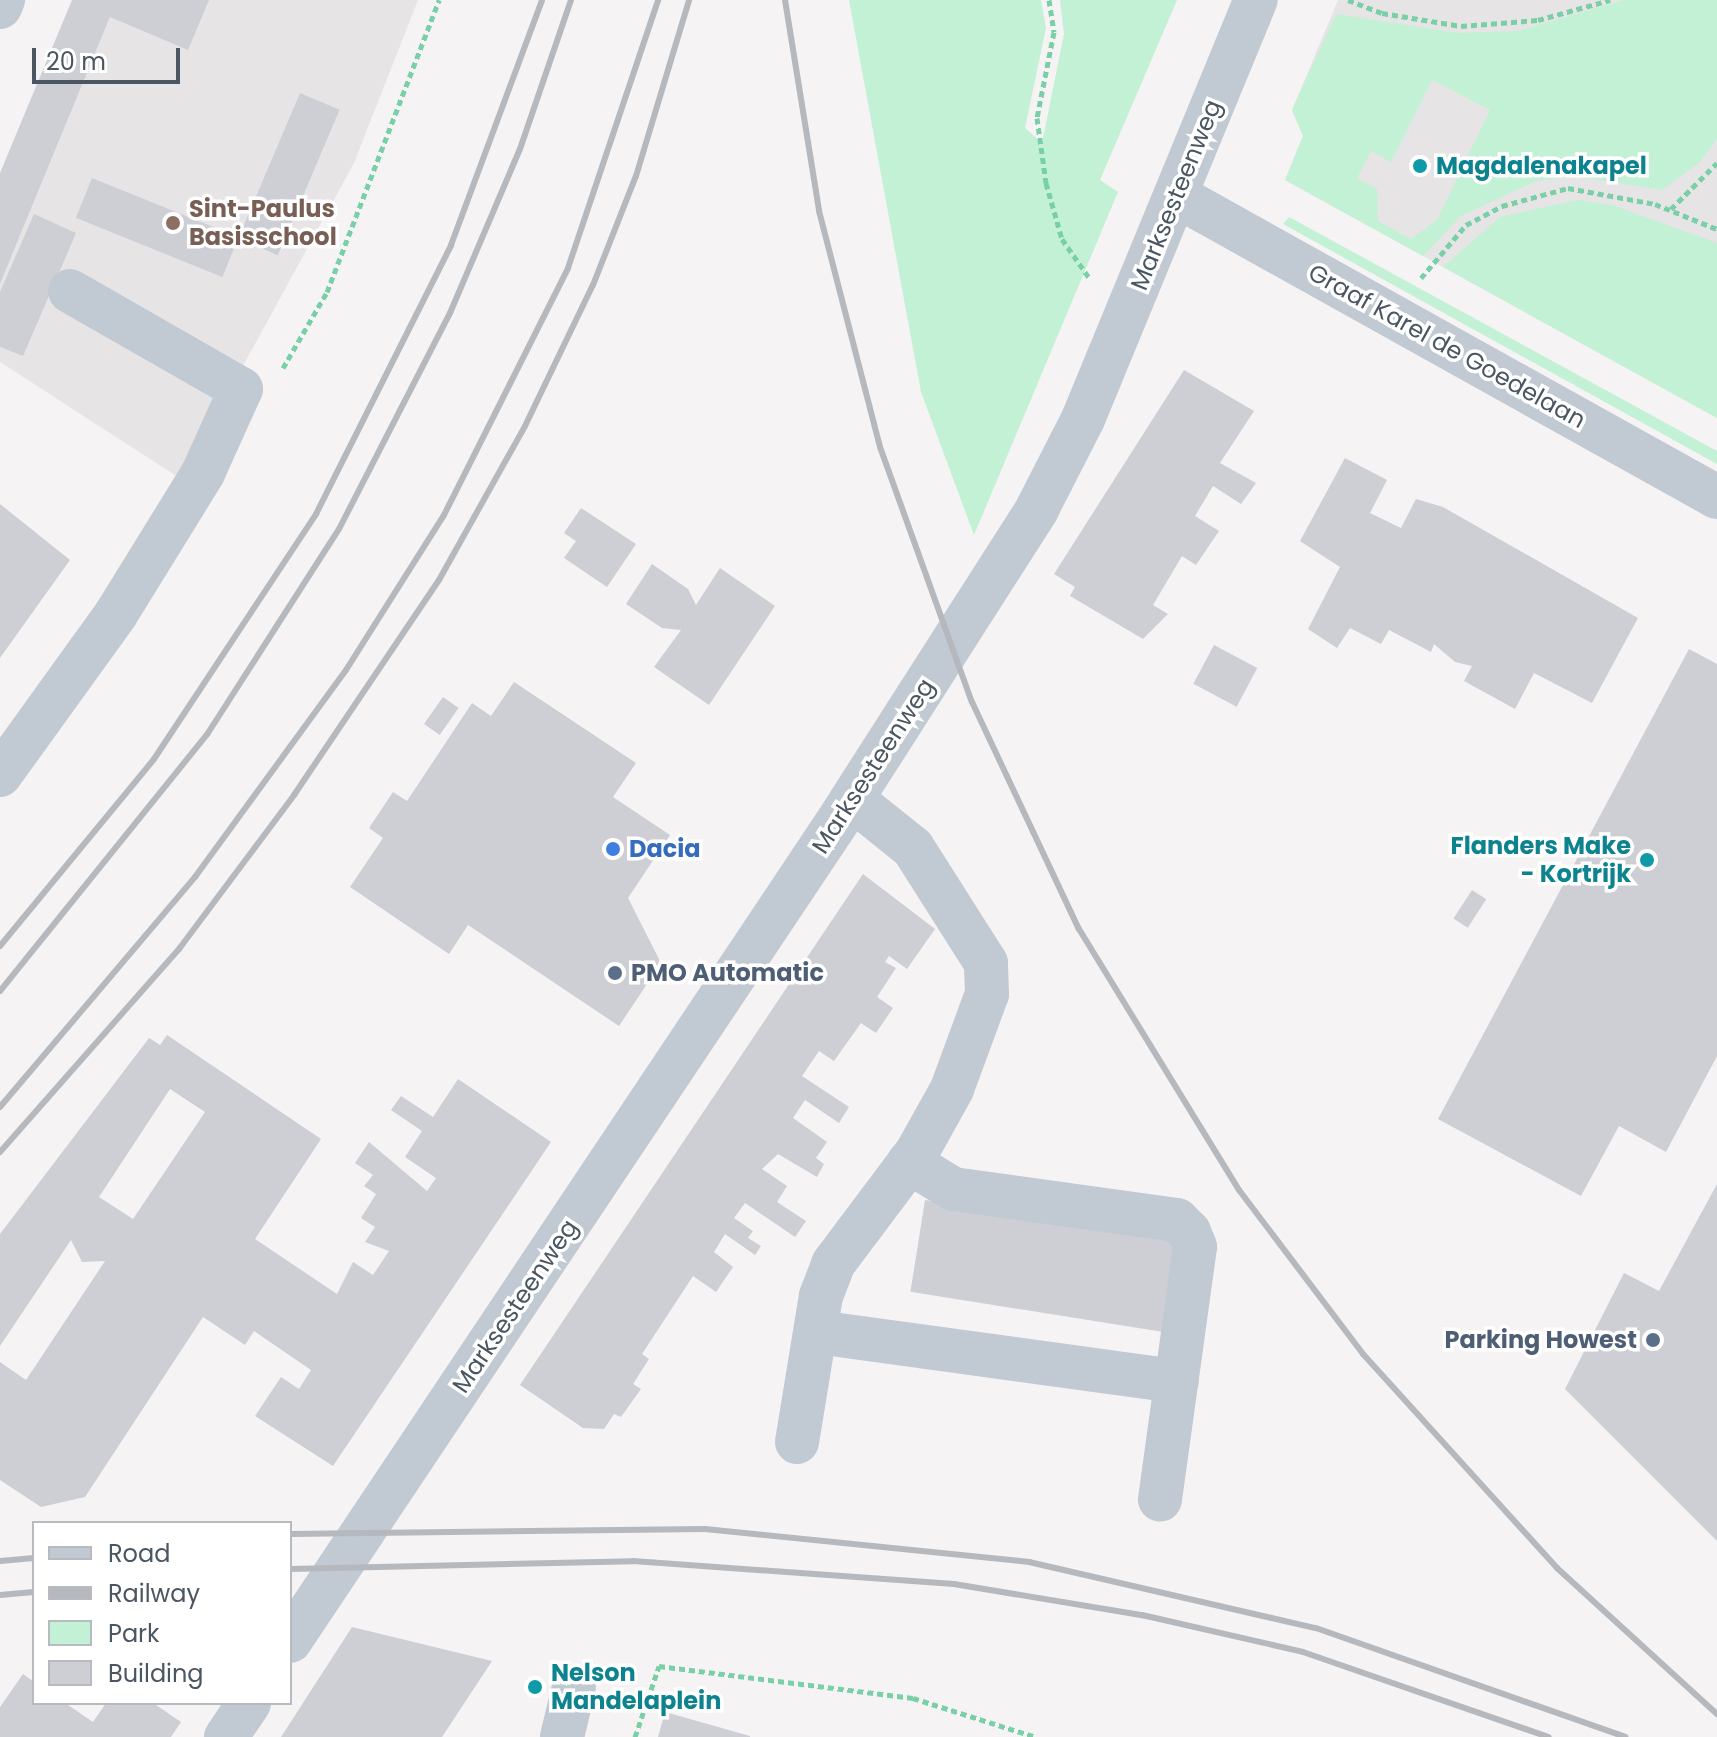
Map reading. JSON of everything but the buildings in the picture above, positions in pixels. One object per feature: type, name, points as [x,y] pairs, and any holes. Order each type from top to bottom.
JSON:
[{"type":"street","points":[[0,7],[3,0]]},
{"type":"street","name":"Marksesteenweg","points":[[292,1638],[852,799],[1037,509],[1133,301],[1256,0]]},
{"type":"street","name":"Graaf Karel de Goedelaan","points":[[1177,196],[1717,497]]},
{"type":"street","points":[[0,775],[116,614],[203,473],[241,389],[70,291]]},
{"type":"street","points":[[797,1442],[833,1264],[909,1162],[952,1089],[987,994],[986,963],[913,848],[852,799]]},
{"type":"street","points":[[909,1162],[953,1189],[1177,1220],[1195,1247],[1160,1500]]},
{"type":"street","points":[[817,1332],[1177,1381]]},
{"type":"street","points":[[562,1737],[574,1687]]},
{"type":"street","points":[[226,1737],[248,1705]]},
{"type":"path","points":[[1049,0],[1054,32],[1037,118],[1046,183],[1062,239],[1090,280],[1133,301]]},
{"type":"path","points":[[1348,0],[1382,13],[1461,26],[1538,20],[1610,0]]},
{"type":"path","points":[[1671,209],[1717,163]]},
{"type":"path","points":[[1394,315],[1466,225],[1502,206],[1568,188],[1606,191],[1671,209],[1717,229]]},
{"type":"path","points":[[635,1737],[659,1666],[913,1698],[1036,1737]]},
{"type":"shaded area","name":"Sint-Paulus Basisschool","points":[[117,0],[418,0],[354,163],[181,479],[0,362],[0,284]]},
{"type":"shaded area","points":[[1338,0],[1717,0],[1717,418],[1285,180],[1303,136],[1292,110]]},
{"type":"green space","points":[[849,0],[1041,0],[1046,28],[1025,128],[1042,143],[1064,34],[1060,0],[1177,0],[1100,180],[1118,192],[974,535],[921,392]]},
{"type":"green space","points":[[1624,0],[1717,0],[1717,139],[1700,162],[1662,190],[1575,176],[1536,181],[1461,216],[1423,256],[1285,180],[1303,136],[1292,110],[1336,14],[1458,33],[1517,31]],"holes":[[[1432,80],[1490,110],[1437,220],[1411,239],[1378,221],[1377,189],[1357,178],[1371,151],[1391,162]]]},
{"type":"green space","points":[[1578,200],[1612,205],[1717,243],[1717,418],[1443,267],[1500,217]]},
{"type":"green space","points":[[1289,217],[1717,451],[1717,464],[1283,224]]},
{"type":"railway","points":[[0,946],[154,759],[316,514],[451,245],[542,0]]},
{"type":"railway","points":[[0,991],[208,733],[339,529],[450,313],[520,149],[571,0]]},
{"type":"railway","points":[[0,1107],[195,877],[346,670],[444,515],[568,268],[658,0]]},
{"type":"railway","points":[[0,1152],[179,949],[294,795],[439,580],[525,426],[593,285],[636,176],[689,0]]},
{"type":"railway","points":[[785,0],[819,211],[880,447],[972,702],[1079,929],[1239,1190],[1363,1354],[1557,1568],[1717,1714]]},
{"type":"railway","points":[[292,1534],[705,1529],[1029,1562],[1316,1628],[1625,1737]]},
{"type":"railway","points":[[0,1561],[32,1558]]},
{"type":"railway","points":[[292,1569],[633,1561],[954,1584],[1142,1615],[1303,1652],[1549,1737]]},
{"type":"railway","points":[[0,1595],[32,1592]]},
{"type":"place","name":"Magdalenakapel","points":[[1420,166]]},
{"type":"place","name":"Sint-Paulus Basisschool","points":[[173,223]]},
{"type":"place","name":"Dacia","points":[[613,849]]},
{"type":"place","name":"Flanders Make - Kortrijk","points":[[1647,860]]},
{"type":"place","name":"PMO Automatic","points":[[615,973]]},
{"type":"place","name":"Parking Howest","points":[[1653,1340]]},
{"type":"place","name":"Nelson Mandelaplein","points":[[535,1687]]}]
